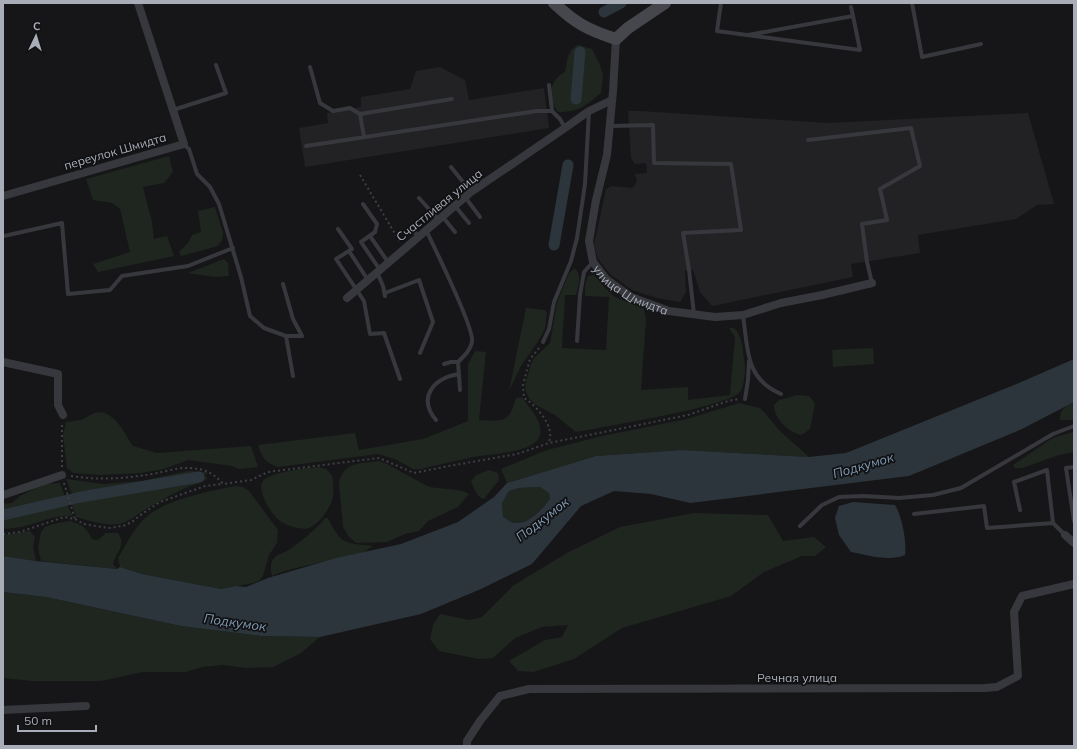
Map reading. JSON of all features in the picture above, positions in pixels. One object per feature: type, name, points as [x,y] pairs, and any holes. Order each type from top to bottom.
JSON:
[{"type":"street","name":"переулок Шмидта","points":[[3,196],[184,144],[138,3]]},
{"type":"street","points":[[554,3],[570,18],[581,25],[596,33],[616,39],[628,28],[665,3]]},
{"type":"street","name":"улица Шмидта","points":[[616,39],[607,155],[596,200],[589,241],[593,262],[606,279],[631,297],[669,311],[715,317],[743,315],[781,303],[872,283]]},
{"type":"street","name":"Счастливая улица","points":[[347,298],[468,194],[589,110],[612,100]]},
{"type":"street","points":[[3,362],[58,374],[58,405],[62,415]]},
{"type":"street","points":[[3,495],[62,475]]},
{"type":"street","points":[[1065,535],[1074,543]]},
{"type":"street","name":"Речная улица","points":[[467,746],[467,740],[500,696],[529,689],[997,687],[1018,676],[1014,612],[1022,596],[1074,584]]},
{"type":"street","points":[[3,710],[86,706]]},
{"type":"lane","points":[[721,3],[717,31],[860,50],[851,7]]},
{"type":"lane","points":[[912,3],[922,57],[981,44]]},
{"type":"lane","points":[[748,35],[853,16]]},
{"type":"lane","points":[[173,110],[226,93],[216,65]]},
{"type":"lane","points":[[310,67],[320,103],[333,111],[350,108],[360,114],[452,99]]},
{"type":"lane","points":[[549,84],[552,111],[560,119],[565,128]]},
{"type":"lane","points":[[543,342],[549,329],[554,302],[572,260],[577,238],[585,184],[589,110]]},
{"type":"lane","points":[[306,146],[537,111],[552,111]]},
{"type":"lane","points":[[360,114],[364,137]]},
{"type":"lane","points":[[610,126],[653,125],[654,163],[731,164],[742,230],[683,233],[694,314]]},
{"type":"lane","points":[[808,140],[911,128],[920,166],[880,189],[887,220],[862,224],[867,262],[872,283]]},
{"type":"lane","points":[[184,144],[189,149],[197,174],[210,187],[219,204],[233,248],[250,316],[264,328],[286,336],[302,336],[293,319],[283,284]]},
{"type":"lane","points":[[451,167],[480,217]]},
{"type":"lane","points":[[420,198],[455,232]]},
{"type":"lane","points":[[363,204],[377,224],[375,232],[361,242],[378,271],[385,294],[419,280],[433,322],[420,353]]},
{"type":"lane","points":[[454,205],[469,223]]},
{"type":"lane","points":[[4,236],[62,223],[68,294],[110,290],[122,276],[188,266],[233,248]]},
{"type":"lane","points":[[411,227],[418,236]]},
{"type":"lane","points":[[336,259],[352,249],[338,229]]},
{"type":"lane","points":[[426,229],[468,324],[473,340],[468,352],[458,362],[444,364]]},
{"type":"lane","points":[[370,236],[388,262]]},
{"type":"lane","points":[[349,251],[368,280]]},
{"type":"lane","points":[[332,255],[364,301],[370,334],[384,333],[400,379]]},
{"type":"lane","points":[[577,341],[580,296],[584,272],[593,262]]},
{"type":"lane","points":[[743,315],[749,358],[748,380],[744,398]]},
{"type":"lane","points":[[286,336],[293,376]]},
{"type":"lane","points":[[749,358],[754,372],[764,384],[781,394]]},
{"type":"lane","points":[[458,362],[460,390]]},
{"type":"lane","points":[[436,420],[430,412],[428,405],[427,398],[429,392],[441,380],[449,375],[459,374]]},
{"type":"lane","points":[[800,526],[822,505],[839,497],[863,496],[899,498],[933,495],[961,488],[1053,434],[1074,426]]},
{"type":"lane","points":[[1074,467],[1066,468],[1072,493],[1074,521]]},
{"type":"lane","points":[[1020,510],[1014,482],[1047,470],[1053,523],[1065,535]]},
{"type":"lane","points":[[914,514],[984,506],[987,528],[1053,523]]},
{"type":"path","points":[[360,175],[404,248]]},
{"type":"path","points":[[543,342],[530,359],[523,385],[524,398],[534,404],[547,424],[550,434],[549,443]]},
{"type":"path","points":[[3,534],[20,532],[64,517],[75,519],[84,524],[108,528],[123,526],[132,522],[160,502],[205,486],[251,480],[268,472],[378,458],[414,473],[517,454],[549,443],[688,415],[728,400],[744,398]]},
{"type":"path","points":[[62,415],[62,475],[75,519]]},
{"type":"path","points":[[62,475],[84,478],[113,479],[187,467],[208,471],[217,477],[223,484]]},
{"type":"shaded area","points":[[578,45],[592,49],[600,65],[603,76],[601,93],[577,109],[558,112],[552,101],[551,90],[555,80],[565,72],[569,53]]},
{"type":"shaded area","points":[[440,67],[465,80],[469,100],[544,88],[549,128],[305,167],[299,128],[328,123],[327,113],[361,107],[361,97],[410,89],[416,71]]},
{"type":"shaded area","points":[[628,111],[827,123],[1028,113],[1054,204],[1037,205],[1016,219],[918,235],[920,253],[851,264],[853,277],[712,306],[700,292],[693,270],[685,271],[686,292],[680,302],[657,298],[632,290],[610,274],[598,259],[594,245],[606,189],[611,186],[633,188],[637,181],[635,174],[647,173],[646,163],[635,164],[631,158]]},
{"type":"shaded area","points":[[169,156],[173,172],[164,183],[143,187],[152,222],[154,239],[167,236],[174,256],[98,272],[93,264],[130,252],[120,209],[112,203],[93,200],[86,179]]},
{"type":"shaded area","points":[[215,207],[223,232],[222,240],[218,246],[181,256],[179,252],[188,243],[192,235],[201,232],[198,211]]},
{"type":"shaded area","points":[[224,259],[228,263],[229,276],[215,277],[188,273]]},
{"type":"shaded area","points":[[575,268],[579,274],[579,284],[576,295],[565,295],[562,348],[606,350],[609,297],[585,296],[585,285],[588,276],[594,275],[615,297],[644,309],[646,320],[641,390],[688,387],[688,400],[730,395],[735,337],[729,328],[734,328],[739,335],[743,347],[745,363],[744,381],[740,392],[731,398],[689,410],[576,432],[555,415],[534,404],[526,392],[525,385],[531,364],[534,358],[550,343],[557,303],[569,273]]},
{"type":"shaded area","points":[[526,308],[545,310],[547,313],[545,329],[521,366],[509,391]]},
{"type":"shaded area","points":[[873,348],[874,364],[833,367],[832,350]]},
{"type":"shaded area","points":[[475,351],[486,352],[479,420],[494,421],[508,417],[511,413],[516,398],[522,397],[537,419],[540,430],[540,435],[536,441],[529,446],[520,450],[469,458],[421,469],[413,469],[395,459],[378,454],[278,467],[267,462],[261,454],[258,445],[355,433],[359,450],[423,439],[468,421],[468,364]]},
{"type":"shaded area","points":[[797,395],[809,396],[815,403],[810,429],[802,435],[797,434],[787,428],[779,420],[774,405],[779,400]]},
{"type":"shaded area","points":[[1074,402],[1074,420],[1060,420],[1062,410]]},
{"type":"shaded area","points":[[739,403],[760,408],[779,430],[809,457],[682,450],[596,456],[507,483],[501,469],[547,450],[602,436],[687,419]]},
{"type":"shaded area","points":[[102,412],[112,417],[116,421],[133,446],[157,453],[251,446],[258,467],[239,469],[232,466],[188,460],[164,469],[141,473],[100,475],[73,473],[67,468],[63,435],[66,422],[81,420],[94,413]]},
{"type":"shaded area","points":[[1074,432],[1074,452],[1059,455],[1022,468],[1015,468],[1013,465],[1055,437]]},
{"type":"shaded area","points":[[379,461],[427,486],[454,489],[469,494],[458,507],[428,521],[419,531],[405,534],[387,542],[356,543],[348,536],[343,527],[339,484],[344,471],[348,467]]},
{"type":"shaded area","points":[[319,467],[326,469],[329,472],[333,481],[332,501],[325,514],[316,524],[306,529],[294,527],[280,521],[269,508],[263,496],[261,485],[263,481],[280,473],[298,469]]},
{"type":"shaded area","points":[[489,470],[498,473],[499,480],[484,499],[479,497],[471,481],[476,475]]},
{"type":"shaded area","points":[[188,471],[206,472],[208,474],[73,497],[66,479],[104,484],[141,481]]},
{"type":"shaded area","points":[[206,476],[207,479],[203,482],[178,492],[129,520],[119,524],[103,524],[76,517],[71,500]]},
{"type":"shaded area","points":[[60,483],[66,500],[3,513],[3,504],[12,503],[20,496],[44,484]]},
{"type":"shaded area","points":[[234,486],[243,487],[249,491],[278,530],[277,543],[269,555],[263,576],[259,581],[221,589],[142,574],[120,567],[118,558],[132,534],[145,518],[156,510],[181,499]]},
{"type":"shaded area","points":[[540,487],[549,493],[550,500],[534,517],[517,523],[511,522],[503,517],[502,503],[509,491],[519,488]]},
{"type":"shaded area","points":[[67,505],[73,516],[55,517],[22,527],[3,529],[3,517]]},
{"type":"shaded area","points":[[694,513],[768,515],[783,541],[814,537],[826,547],[815,556],[802,556],[764,572],[731,596],[622,628],[574,659],[533,672],[518,671],[509,661],[545,640],[562,637],[568,625],[542,627],[515,638],[493,658],[479,659],[439,651],[430,639],[433,625],[440,614],[469,620],[482,617],[514,585],[567,553],[620,527]]},
{"type":"shaded area","points":[[325,518],[328,518],[337,533],[345,541],[373,546],[364,552],[273,575],[273,580],[271,563],[273,559],[299,543]]},
{"type":"shaded area","points":[[70,521],[84,527],[92,539],[98,540],[106,533],[118,533],[121,546],[113,564],[117,569],[41,561],[38,548],[41,532],[45,527]]},
{"type":"shaded area","points":[[30,531],[35,537],[33,547],[36,561],[3,556],[3,535]]},
{"type":"shaded area","points":[[3,592],[46,597],[181,626],[262,636],[320,637],[301,653],[273,667],[246,668],[223,665],[202,667],[186,672],[143,672],[101,681],[32,681],[3,678]]},
{"type":"water","name":"Подкумок","points":[[1074,359],[1074,402],[1022,429],[909,476],[690,503],[651,494],[614,491],[581,506],[532,564],[481,589],[421,614],[320,637],[262,636],[181,626],[46,597],[3,592],[3,556],[36,561],[117,569],[120,567],[142,574],[221,589],[236,586],[246,587],[268,578],[336,558],[401,544],[458,522],[494,497],[507,483],[596,456],[682,450],[809,457],[846,453]],"holes":[[[540,487],[549,493],[550,499],[547,503],[528,520],[517,523],[511,522],[503,517],[502,503],[509,491],[519,488]]]},
{"type":"water","points":[[853,502],[895,505],[900,516],[903,530],[905,555],[885,558],[851,552],[839,535],[835,518],[839,506]]},
{"type":"waterway","points":[[604,12],[621,3]]},
{"type":"waterway","points":[[576,99],[580,52]]},
{"type":"waterway","points":[[554,245],[568,165]]},
{"type":"waterway","points":[[3,515],[81,497],[199,477]]}]
